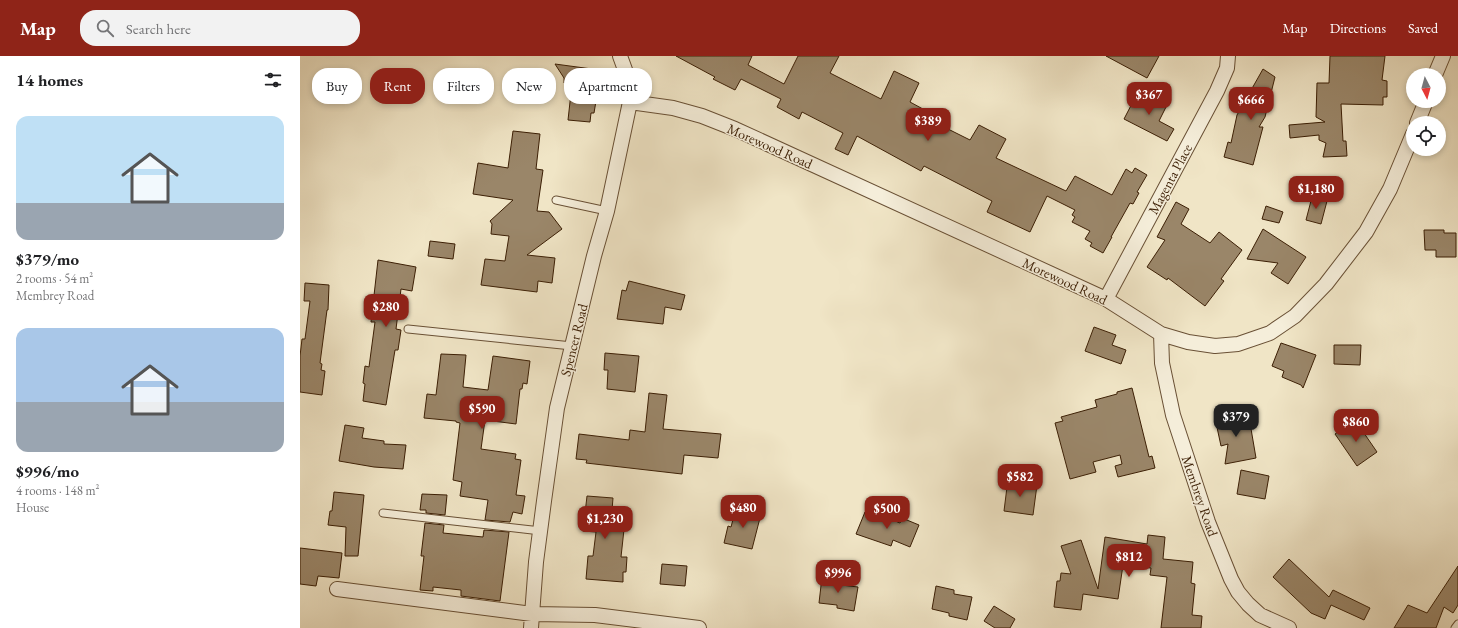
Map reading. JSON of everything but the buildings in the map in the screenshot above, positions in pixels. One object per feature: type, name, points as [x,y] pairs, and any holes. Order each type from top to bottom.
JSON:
[{"type":"street","name":"Spencer Road","points":[[620,56],[624,68]]},
{"type":"street","name":"Magenta Place","points":[[1106,299],[1217,91],[1227,68],[1228,56]]},
{"type":"street","points":[[1438,68],[1443,56]]},
{"type":"street","name":"Spencer Road","points":[[531,621],[536,562],[557,408],[594,256],[607,211],[630,104]]},
{"type":"street","name":"Morewood Road","points":[[644,104],[673,108],[702,116],[735,129],[1106,299],[1161,334],[1188,342],[1215,346],[1238,344],[1270,333],[1295,316],[1326,284],[1366,232],[1390,189],[1406,151]]},
{"type":"street","name":"Membrey Road","points":[[1161,334],[1162,363],[1173,415],[1208,522],[1231,579],[1238,592],[1260,615],[1290,628]]},
{"type":"street","points":[[337,589],[531,621],[596,615],[699,628]]},
{"type":"lane","points":[[556,200],[607,211]]},
{"type":"lane","points":[[408,329],[572,346]]},
{"type":"lane","points":[[383,513],[541,531]]},
{"type":"lane","points":[[1455,628],[1458,624]]}]
